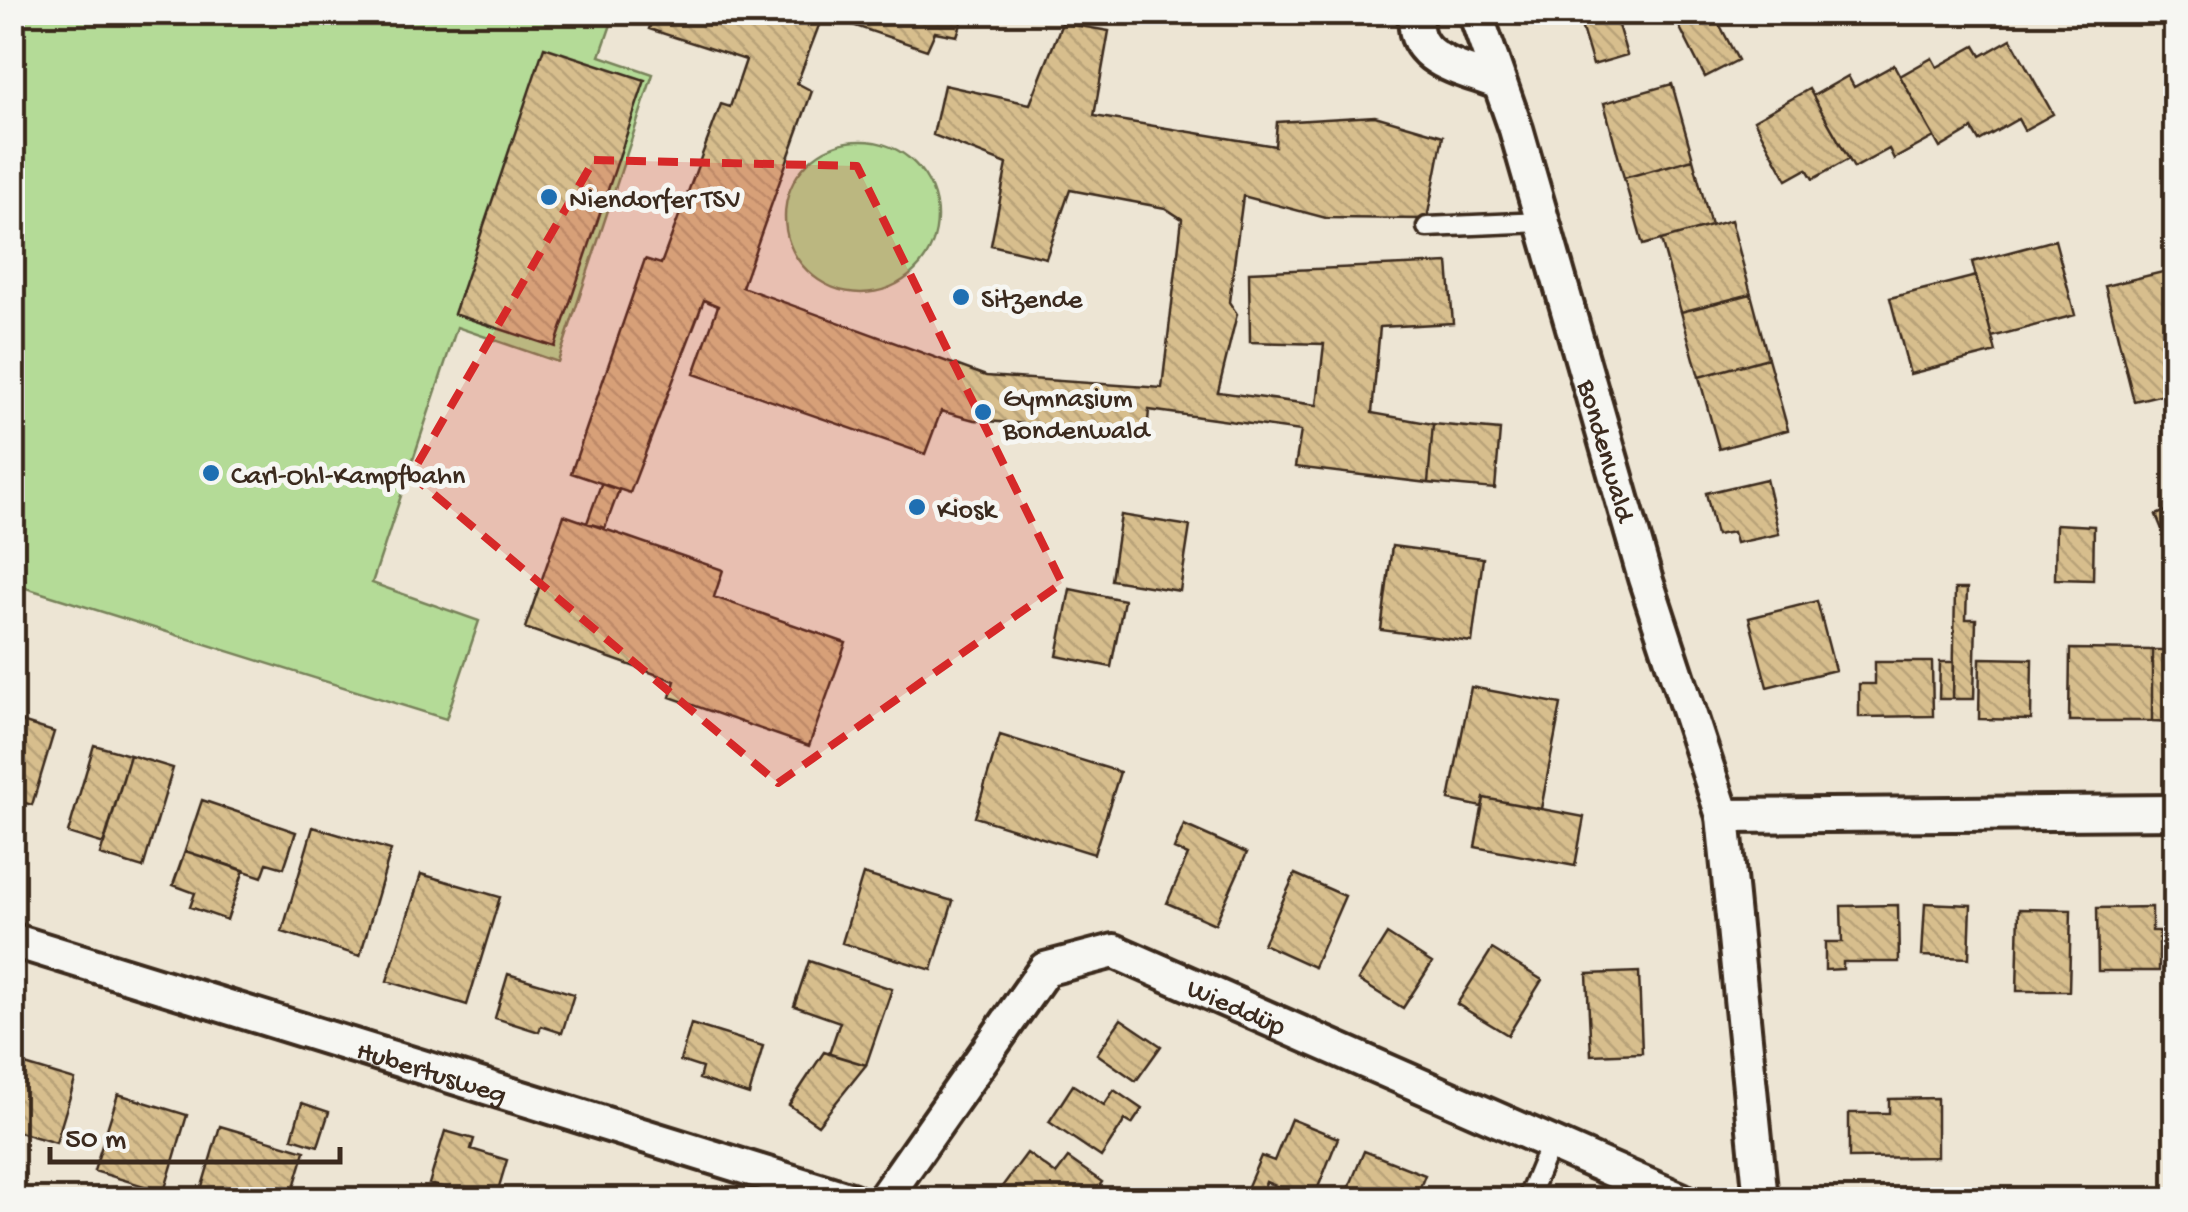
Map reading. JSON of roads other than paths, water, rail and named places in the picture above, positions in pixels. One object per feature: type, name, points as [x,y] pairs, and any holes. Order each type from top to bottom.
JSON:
[{"type":"street","points":[[1417,12],[1414,28],[1420,47],[1433,57],[1497,82]]},
{"type":"street","name":"Bondenwald","points":[[1476,12],[1544,222],[1645,578],[1723,816],[1761,1200]]},
{"type":"street","points":[[1723,816],[2176,812]]},
{"type":"street","name":"Hubertusweg","points":[[12,940],[851,1200]]},
{"type":"street","name":"Wieddüp","points":[[883,1200],[1046,969],[1114,950],[1682,1200]]},
{"type":"lane","points":[[1426,226],[1544,222]]},
{"type":"lane","points":[[1527,1200],[1551,1142]]},
{"type":"place","name":"Niendorfer TSV","points":[[549,197]]},
{"type":"place","name":"Sitzende","points":[[961,297]]},
{"type":"place","name":"Gymnasium Bondenwald","points":[[983,412]]},
{"type":"place","name":"Carl-Ohl-Kampfbahn","points":[[211,473]]},
{"type":"place","name":"Kiosk","points":[[917,507]]}]
